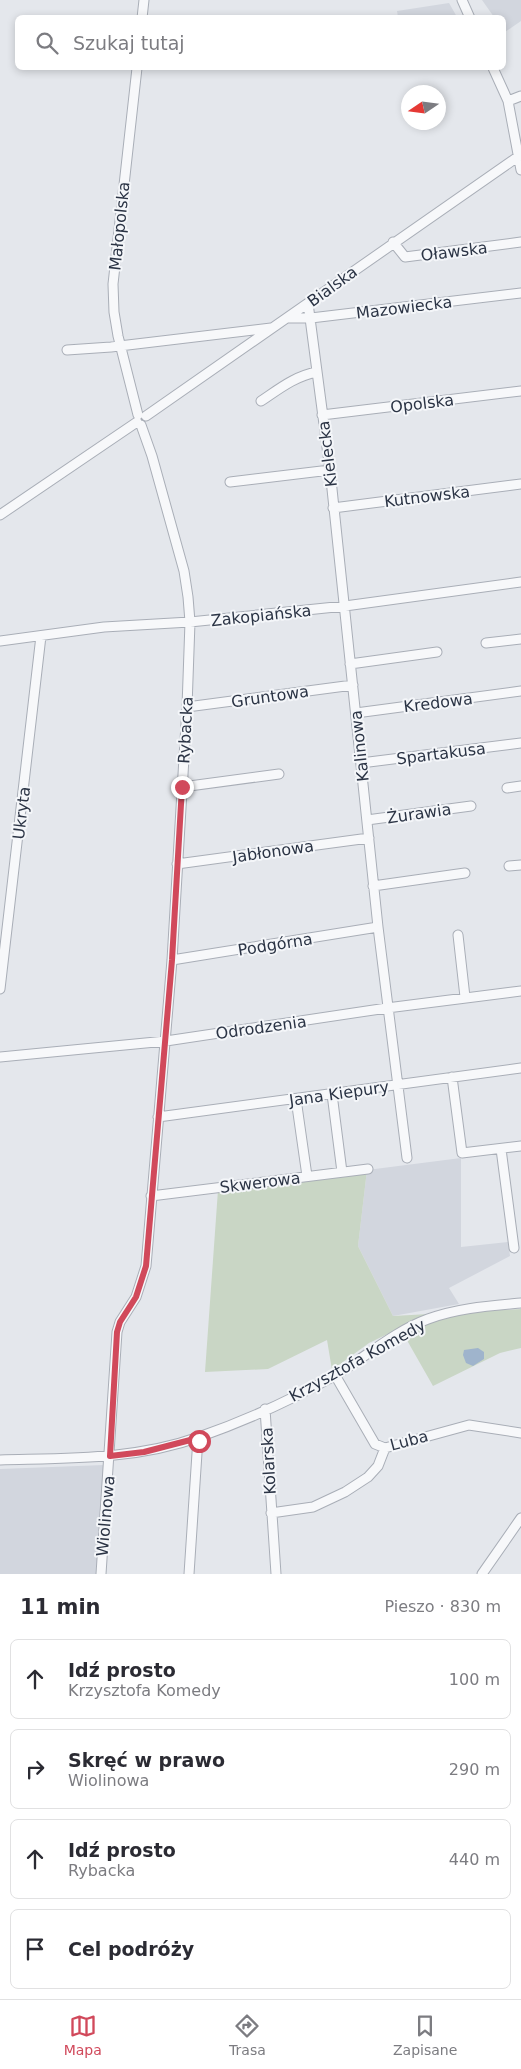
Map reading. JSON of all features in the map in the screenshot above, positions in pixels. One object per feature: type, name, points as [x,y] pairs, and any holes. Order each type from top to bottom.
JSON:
[{"type":"street","points":[[142,15],[144,0]]},
{"type":"street","points":[[462,0],[469,15]]},
{"type":"street","name":"Małopolska","points":[[136,70],[114,263],[114,312],[131,384],[184,570],[190,622]]},
{"type":"street","points":[[494,70],[508,101],[521,170]]},
{"type":"street","points":[[508,101],[521,96]]},
{"type":"street","name":"Bialska","points":[[0,516],[519,156]]},
{"type":"street","name":"Oławska","points":[[393,242],[405,257],[521,242]]},
{"type":"street","name":"Mazowiecka","points":[[287,318],[311,318],[521,292]]},
{"type":"street","name":"Kielecka","points":[[308,303],[330,470],[345,606]]},
{"type":"street","points":[[67,350],[121,346],[273,328]]},
{"type":"street","points":[[261,401],[295,378],[317,372]]},
{"type":"street","name":"Opolska","points":[[322,415],[521,391]]},
{"type":"street","points":[[230,482],[330,470]]},
{"type":"street","name":"Kutnowska","points":[[333,508],[521,484]]},
{"type":"street","name":"Zakopiańska","points":[[0,642],[104,627],[190,622],[345,606],[521,582]]},
{"type":"street","name":"Kalinowa","points":[[345,606],[387,1008],[407,1158]]},
{"type":"street","name":"Rybacka","points":[[151,1196],[172,960],[187,707],[190,622]]},
{"type":"street","name":"Ukryta","points":[[0,989],[41,636]]},
{"type":"street","points":[[486,644],[521,639]]},
{"type":"street","points":[[350,664],[436,652]]},
{"type":"street","name":"Gruntowa","points":[[187,707],[353,685]]},
{"type":"street","name":"Kredowa","points":[[356,713],[521,691]]},
{"type":"street","name":"Spartakusa","points":[[361,763],[521,743]]},
{"type":"street","points":[[182,787],[279,774]]},
{"type":"street","points":[[506,788],[521,786]]},
{"type":"street","name":"Żurawia","points":[[367,820],[471,806]]},
{"type":"street","name":"Jabłonowa","points":[[177,864],[368,838]]},
{"type":"street","points":[[508,866],[521,865]]},
{"type":"street","points":[[374,886],[464,873]]},
{"type":"street","name":"Podgórna","points":[[172,960],[378,927]]},
{"type":"street","points":[[458,935],[466,997]]},
{"type":"street","name":"Odrodzenia","points":[[0,1058],[166,1041],[387,1008],[521,991]]},
{"type":"street","name":"Jana Kiepury","points":[[158,1117],[521,1068]]},
{"type":"street","points":[[452,1077],[462,1153],[521,1146]]},
{"type":"street","points":[[332,1094],[342,1172]]},
{"type":"street","points":[[296,1098],[306,1176]]},
{"type":"street","points":[[501,1148],[515,1248]]},
{"type":"street","name":"Skwerowa","points":[[151,1196],[368,1169]]},
{"type":"street","name":"Wiolinowa","points":[[101,1574],[117,1332],[120,1322],[136,1297],[143,1275],[151,1196]]},
{"type":"street","name":"Krzysztofa Komedy","points":[[0,1460],[110,1456],[144,1452],[198,1438],[265,1410],[335,1375],[399,1332],[422,1321],[460,1309],[521,1303]]},
{"type":"street","name":"Luba","points":[[335,1375],[375,1444],[385,1448],[469,1425],[521,1433]]},
{"type":"street","name":"Kolarska","points":[[265,1410],[276,1574]]},
{"type":"street","points":[[189,1574],[198,1438]]},
{"type":"street","name":"Kolarska","points":[[271,1513],[312,1507],[345,1492],[368,1477],[378,1466],[385,1448]]},
{"type":"street","points":[[482,1574],[521,1518]]},
{"type":"shaded area","points":[[482,0],[521,0],[521,21],[506,31],[506,15],[493,15]]},
{"type":"shaded area","points":[[449,3],[456,15],[398,15],[397,11]]},
{"type":"shaded area","points":[[461,1158],[461,1247],[508,1242],[510,1256],[449,1288],[459,1304],[393,1316],[358,1246],[367,1170]]},
{"type":"shaded area","points":[[104,1465],[96,1574],[0,1574],[0,1469]]},
{"type":"green space","points":[[367,1170],[358,1246],[393,1316],[521,1309],[521,1348],[500,1353],[433,1386],[400,1328],[369,1343],[332,1370],[327,1340],[268,1369],[205,1372],[218,1190]]},
{"type":"water","points":[[478,1348],[484,1352],[484,1359],[473,1366],[466,1363],[463,1355],[464,1350]]},
{"type":"route","points":[[182,787],[166,1041],[146,1266],[136,1297],[120,1322],[117,1332],[110,1456],[144,1452],[198,1438],[199,1441]]}]
